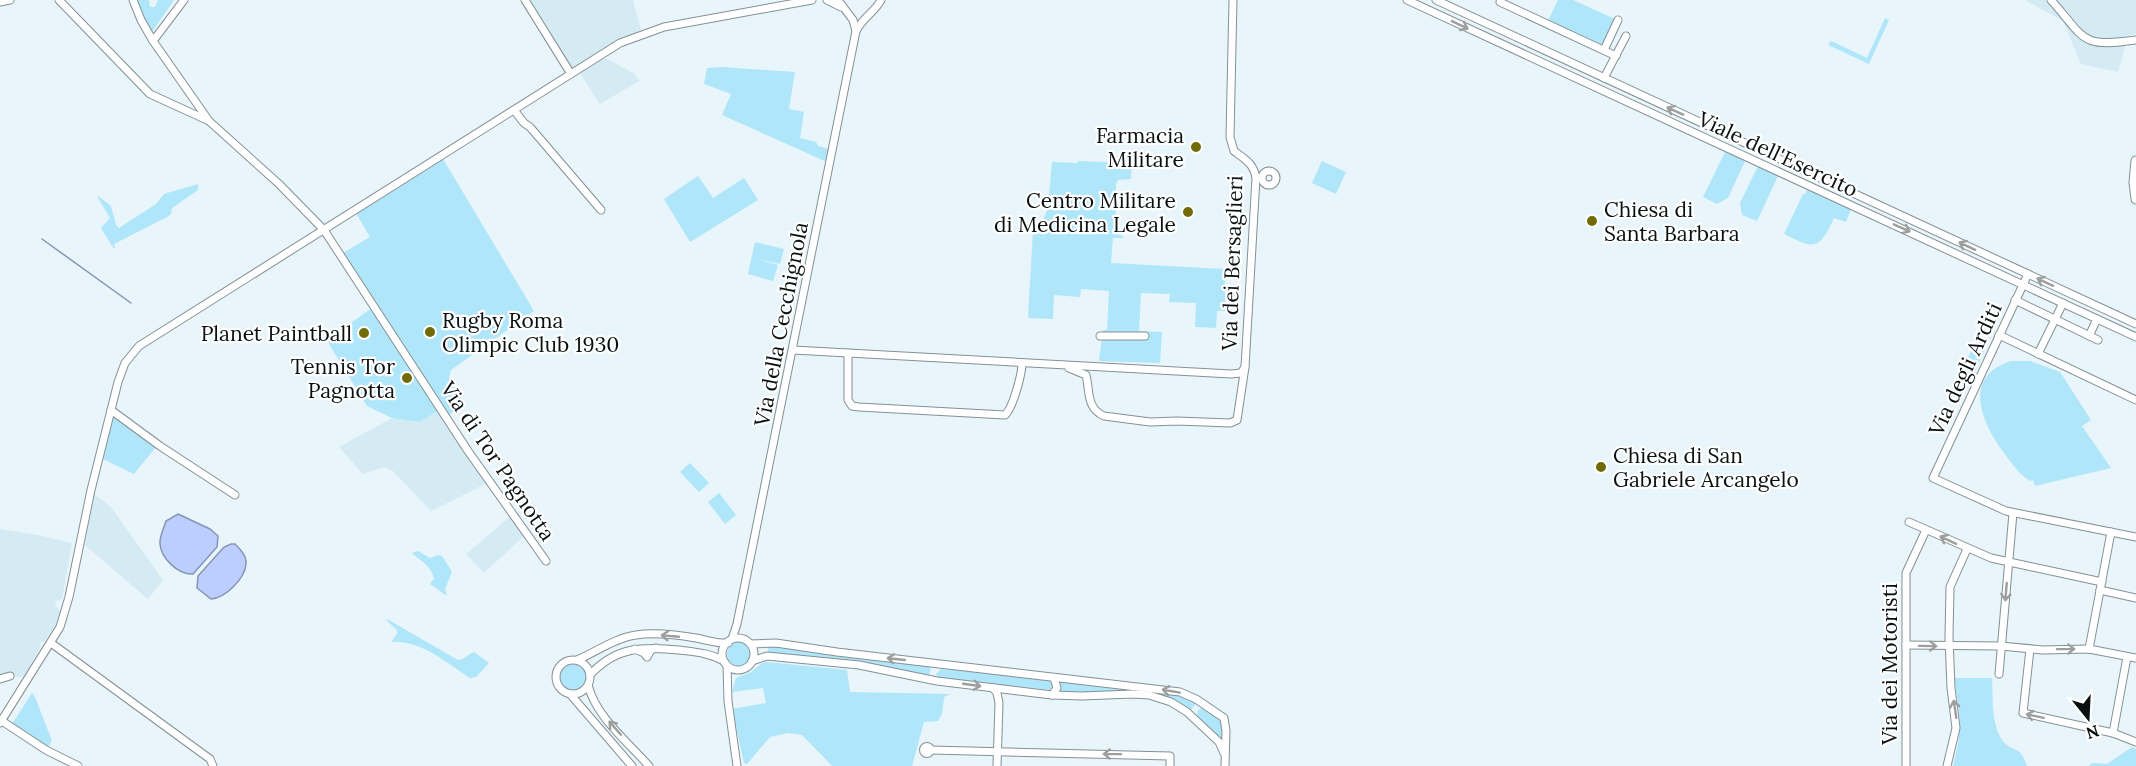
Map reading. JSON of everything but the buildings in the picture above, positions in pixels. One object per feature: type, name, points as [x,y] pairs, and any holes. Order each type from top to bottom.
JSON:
[{"type":"main road","points":[[2136,161],[2134,174],[2136,199]]},
{"type":"street","points":[[0,2],[10,0]]},
{"type":"street","points":[[60,0],[150,94],[209,121]]},
{"type":"street","points":[[133,0],[153,42],[209,121]]},
{"type":"street","points":[[153,42],[184,0]]},
{"type":"street","points":[[525,0],[571,74]]},
{"type":"street","points":[[78,766],[46,750],[1,722],[60,627],[67,606],[111,410],[125,363],[140,346],[620,43],[653,30],[809,0]]},
{"type":"street","points":[[827,0],[858,15],[869,13]]},
{"type":"street","name":"Via della Cecchignola","points":[[730,641],[738,624],[856,31],[881,0]]},
{"type":"street","name":"Via dei Bersaglieri","points":[[1065,365],[1086,375],[1089,400],[1098,413],[1104,416],[1150,422],[1230,423],[1237,420],[1245,367],[1256,178],[1249,160],[1234,151],[1230,136],[1233,0]]},
{"type":"street","name":"Viale dell'Esercito","points":[[1407,0],[2136,338]]},
{"type":"street","name":"Viale dell'Esercito","points":[[1436,0],[2136,324]]},
{"type":"street","points":[[2051,0],[2077,32],[2086,39],[2102,44],[2136,40]]},
{"type":"street","points":[[1500,2],[1616,56]]},
{"type":"street","points":[[842,6],[855,23],[856,31]]},
{"type":"street","points":[[1604,50],[1618,20]]},
{"type":"street","points":[[1482,35],[1491,25]]},
{"type":"street","points":[[1604,78],[1626,36]]},
{"type":"street","points":[[1563,73],[1569,61]]},
{"type":"street","points":[[1638,106],[1642,96]]},
{"type":"street","points":[[514,110],[601,210]]},
{"type":"street","name":"Via di Tor Pagnotta","points":[[209,121],[279,184],[324,230],[468,451],[546,561]]},
{"type":"street","points":[[1693,132],[1698,121]]},
{"type":"street","points":[[1715,142],[1720,131]]},
{"type":"street","points":[[1723,146],[1728,135]]},
{"type":"street","points":[[1783,174],[1788,163]]},
{"type":"street","points":[[1871,215],[1876,204]]},
{"type":"street","points":[[1934,243],[1939,233]]},
{"type":"street","name":"Via degli Arditi","points":[[2013,513],[1933,478],[2028,274]]},
{"type":"street","points":[[2073,308],[2078,297]]},
{"type":"street","points":[[2015,300],[2098,340]]},
{"type":"street","points":[[2038,354],[2063,303]]},
{"type":"street","points":[[2090,336],[2097,319]]},
{"type":"street","points":[[2122,331],[2127,320]]},
{"type":"street","points":[[1999,335],[2136,400]]},
{"type":"street","points":[[1100,336],[1145,336]]},
{"type":"street","name":"Via dei Bersaglieri","points":[[793,350],[1231,374],[1241,373],[1245,367]]},
{"type":"street","points":[[848,353],[849,404],[852,406],[1005,415],[1011,408],[1018,381],[1022,375],[1022,363]]},
{"type":"street","points":[[111,410],[160,446],[235,495]]},
{"type":"street","points":[[1999,674],[2013,513],[2136,537]]},
{"type":"street","points":[[1909,522],[1986,557],[2102,582]]},
{"type":"street","name":"Via dei Motoristi","points":[[1906,766],[1906,573],[1926,530]]},
{"type":"street","points":[[2089,649],[2111,532]]},
{"type":"street","points":[[1947,766],[1956,728],[1951,688],[1951,583],[1967,549]]},
{"type":"street","points":[[2100,590],[2136,598]]},
{"type":"street","points":[[738,624],[744,639],[751,644],[754,652],[752,661]]},
{"type":"street","points":[[632,766],[570,694],[558,686],[556,673],[564,662],[577,660],[617,641],[637,635],[694,638],[708,641],[744,639]]},
{"type":"street","points":[[730,641],[723,652],[729,682],[729,705],[737,766]]},
{"type":"street","points":[[51,643],[210,759],[213,766]]},
{"type":"street","points":[[751,644],[776,644],[1170,690],[1186,694],[1222,716],[1225,720],[1225,762]]},
{"type":"street","points":[[1906,645],[2089,649],[2136,658]]},
{"type":"street","points":[[650,766],[591,697],[588,685],[590,675],[599,665],[631,650],[658,648],[674,649],[682,655],[690,651],[706,654],[726,663],[731,669],[739,670]]},
{"type":"street","points":[[2030,649],[2024,713],[2113,734],[2136,742]]},
{"type":"street","points":[[729,682],[734,674],[752,661],[767,656],[880,668],[937,681],[1010,690],[1072,696],[1146,695],[1171,702],[1192,716],[1220,744],[1225,762]]},
{"type":"street","points":[[2113,734],[2127,657]]},
{"type":"street","points":[[577,660],[584,664],[590,675]]},
{"type":"street","points":[[937,681],[934,674],[936,669],[954,666]]},
{"type":"street","points":[[0,679],[10,676]]},
{"type":"street","points":[[1052,694],[1057,688],[1054,678]]},
{"type":"street","points":[[570,694],[583,691],[588,685]]},
{"type":"street","points":[[993,688],[997,693],[999,703],[998,766]]},
{"type":"street","points":[[999,703],[1010,690]]},
{"type":"street","points":[[1192,716],[1193,709],[1204,704]]},
{"type":"street","points":[[931,750],[1170,756],[1170,766]]},
{"type":"shaded area","points":[[136,0],[149,0],[150,7],[155,7],[158,0],[174,0],[152,32]]},
{"type":"shaded area","points":[[528,0],[633,0],[641,30],[621,39],[572,70]]},
{"type":"shaded area","points":[[1558,0],[1573,0],[1615,19],[1603,45],[1548,21]]},
{"type":"shaded area","points":[[2025,0],[2136,0],[2136,34],[2125,36],[2125,47],[2118,72],[2081,64],[2063,21]]},
{"type":"shaded area","points":[[1885,18],[1889,20],[1869,64],[1828,45],[1831,41],[1867,58]]},
{"type":"shaded area","points":[[605,58],[635,74],[639,81],[600,104],[580,73]]},
{"type":"shaded area","points":[[707,68],[795,72],[789,109],[804,112],[800,138],[816,142],[818,146],[829,149],[827,162],[722,115],[731,94],[704,84]]},
{"type":"shaded area","points":[[1725,152],[1745,161],[1728,198],[1717,204],[1703,197]]},
{"type":"shaded area","points":[[443,159],[534,311],[451,370],[449,378],[465,404],[449,415],[343,253],[370,237],[356,213]]},
{"type":"shaded area","points":[[1078,161],[1132,163],[1131,179],[1118,180],[1116,184],[1116,230],[1124,238],[1113,238],[1111,263],[1225,269],[1225,311],[1217,311],[1216,328],[1195,327],[1196,303],[1169,302],[1170,294],[1141,293],[1139,331],[1162,332],[1160,363],[1099,361],[1103,330],[1107,330],[1109,291],[1081,289],[1080,297],[1054,295],[1053,319],[1028,318],[1033,231],[1044,218],[1048,207],[1052,162],[1078,163]]},
{"type":"shaded area","points":[[1322,161],[1346,172],[1336,194],[1312,183]]},
{"type":"shaded area","points":[[1758,166],[1778,176],[1757,221],[1742,215],[1740,203]]},
{"type":"shaded area","points":[[698,176],[713,198],[744,178],[758,200],[690,242],[664,199]]},
{"type":"shaded area","points":[[198,184],[198,190],[172,208],[171,214],[114,244],[114,249],[101,228],[110,218],[98,196],[111,206],[119,228],[156,204],[164,194]]},
{"type":"shaded area","points":[[1808,189],[1851,209],[1846,222],[1834,218],[1824,237],[1815,244],[1802,242],[1784,234],[1803,194]]},
{"type":"shaded area","points":[[755,242],[784,249],[780,264],[757,259],[778,265],[773,281],[748,274]]},
{"type":"shaded area","points":[[372,308],[439,410],[420,422],[392,418],[367,406],[329,344],[328,339]]},
{"type":"shaded area","points":[[1974,344],[1985,349],[1971,381],[1960,376]]},
{"type":"shaded area","points":[[2011,361],[2030,361],[2060,372],[2091,420],[2082,426],[2111,468],[2035,486],[2033,480],[2030,481],[2019,472],[1996,441],[1983,415],[1980,402],[1981,389],[1986,378],[1995,368]]},
{"type":"shaded area","points":[[439,410],[487,483],[431,511],[393,471],[385,467],[363,474],[339,447],[392,418],[420,422]]},
{"type":"shaded area","points":[[114,417],[156,447],[134,474],[103,459],[111,419]]},
{"type":"shaded area","points":[[690,463],[709,483],[699,492],[680,472]]},
{"type":"shaded area","points":[[719,493],[736,515],[725,524],[708,502]]},
{"type":"shaded area","points":[[94,494],[111,507],[163,580],[148,599],[85,545]]},
{"type":"shaded area","points":[[178,514],[210,529],[218,536],[217,547],[193,574],[176,569],[163,555],[161,549],[160,538],[166,521]]},
{"type":"shaded area","points":[[511,516],[525,535],[484,573],[466,554]]},
{"type":"shaded area","points":[[0,529],[72,543],[62,599],[56,601],[55,606],[60,610],[56,624],[44,642],[41,642],[24,677],[0,677]]},
{"type":"shaded area","points":[[235,544],[244,555],[245,570],[228,591],[211,599],[197,588],[198,576],[224,547]]},
{"type":"shaded area","points":[[418,551],[430,558],[442,556],[452,572],[445,589],[447,596],[430,584],[434,579],[431,571],[412,553]]},
{"type":"shaded area","points":[[387,619],[458,660],[474,652],[489,663],[476,677],[470,678],[423,648],[402,642],[391,642],[397,630]]},
{"type":"shaded area","points":[[739,642],[748,645],[751,654],[748,663],[739,666],[730,663],[727,654],[730,645]]},
{"type":"shaded area","points":[[768,646],[931,666],[929,677],[879,665],[768,654]]},
{"type":"shaded area","points":[[767,662],[847,670],[850,692],[951,694],[944,697],[942,714],[938,721],[924,722],[912,766],[832,766],[802,735],[788,733],[770,737],[747,764],[744,763],[732,709],[766,703],[763,688],[732,692],[736,678]]},
{"type":"shaded area","points":[[573,664],[582,668],[586,677],[582,686],[573,690],[564,686],[560,677],[564,668]]},
{"type":"shaded area","points":[[941,669],[1047,679],[1054,684],[1051,690],[1014,686],[1009,688],[939,678],[936,674]]},
{"type":"shaded area","points":[[1954,678],[1992,678],[1993,710],[1998,733],[2006,744],[2022,754],[2027,766],[1953,766],[1960,722]]},
{"type":"shaded area","points":[[1060,681],[1173,693],[1197,702],[1190,711],[1165,697],[1058,693],[1061,688]]},
{"type":"shaded area","points":[[32,693],[52,741],[47,748],[12,724]]},
{"type":"shaded area","points":[[1202,708],[1223,721],[1222,742],[1197,717],[1198,710]]},
{"type":"shaded area","points":[[2132,747],[2136,749],[2136,766],[2089,766],[2092,763],[2107,764]]},
{"type":"waterway","points":[[42,239],[131,303]]},
{"type":"place","name":"Farmacia Militare","points":[[1196,147]]},
{"type":"place","name":"Centro Militare di Medicina Legale","points":[[1188,212]]},
{"type":"place","name":"Chiesa di Santa Barbara","points":[[1592,221]]},
{"type":"place","name":"Rugby Roma Olimpic Club 1930","points":[[430,332]]},
{"type":"place","name":"Planet Paintball","points":[[364,333]]},
{"type":"place","name":"Tennis Tor Pagnotta","points":[[407,378]]},
{"type":"place","name":"Chiesa di San Gabriele Arcangelo","points":[[1601,467]]}]
